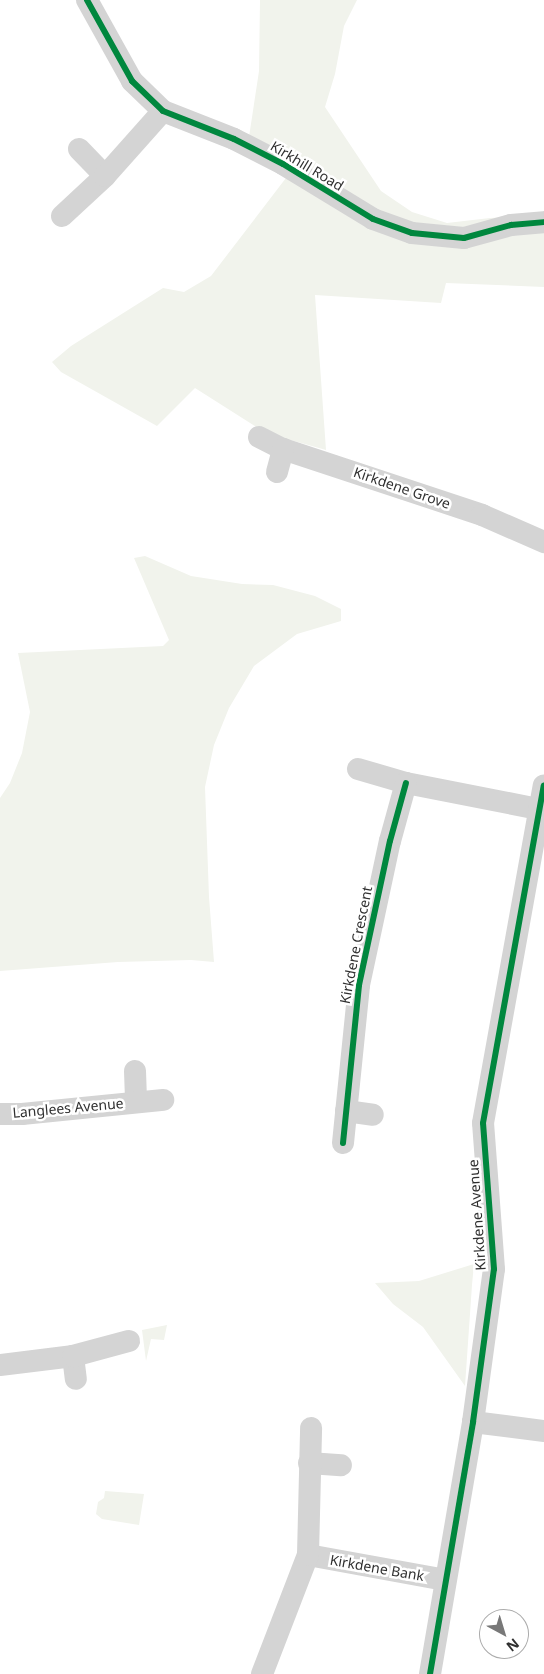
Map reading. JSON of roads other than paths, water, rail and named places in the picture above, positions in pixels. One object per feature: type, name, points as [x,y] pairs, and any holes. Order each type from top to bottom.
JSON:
[{"type":"street","name":"Kirkhill Road","points":[[87,0],[132,81],[163,111],[234,138],[283,164],[373,219],[412,233],[464,238],[511,225],[544,222]]},
{"type":"street","points":[[62,216],[105,176],[163,111]]},
{"type":"street","points":[[79,149],[105,176]]},
{"type":"street","name":"Kirkdene Grove","points":[[259,437],[283,449],[482,515],[544,542]]},
{"type":"street","points":[[277,472],[283,449]]},
{"type":"street","points":[[358,769],[406,783],[539,809]]},
{"type":"street","name":"Kirkdene Crescent","points":[[343,1143],[358,985],[390,841],[406,783]]},
{"type":"street","name":"Kirkdene Avenue","points":[[430,1674],[473,1422],[494,1269],[483,1123],[544,785]]},
{"type":"street","name":"Langlees Avenue","points":[[135,1071],[136,1101]]},
{"type":"street","name":"Langlees Avenue","points":[[0,1114],[22,1114],[136,1101],[163,1100]]},
{"type":"street","points":[[346,1111],[374,1115]]},
{"type":"street","points":[[0,1365],[73,1356],[129,1341]]},
{"type":"street","points":[[73,1356],[76,1379]]},
{"type":"street","points":[[473,1422],[544,1431]]},
{"type":"street","points":[[262,1674],[308,1555],[311,1428]]},
{"type":"street","points":[[310,1464],[341,1465]]},
{"type":"street","name":"Kirkdene Bank","points":[[308,1555],[445,1580]]}]
